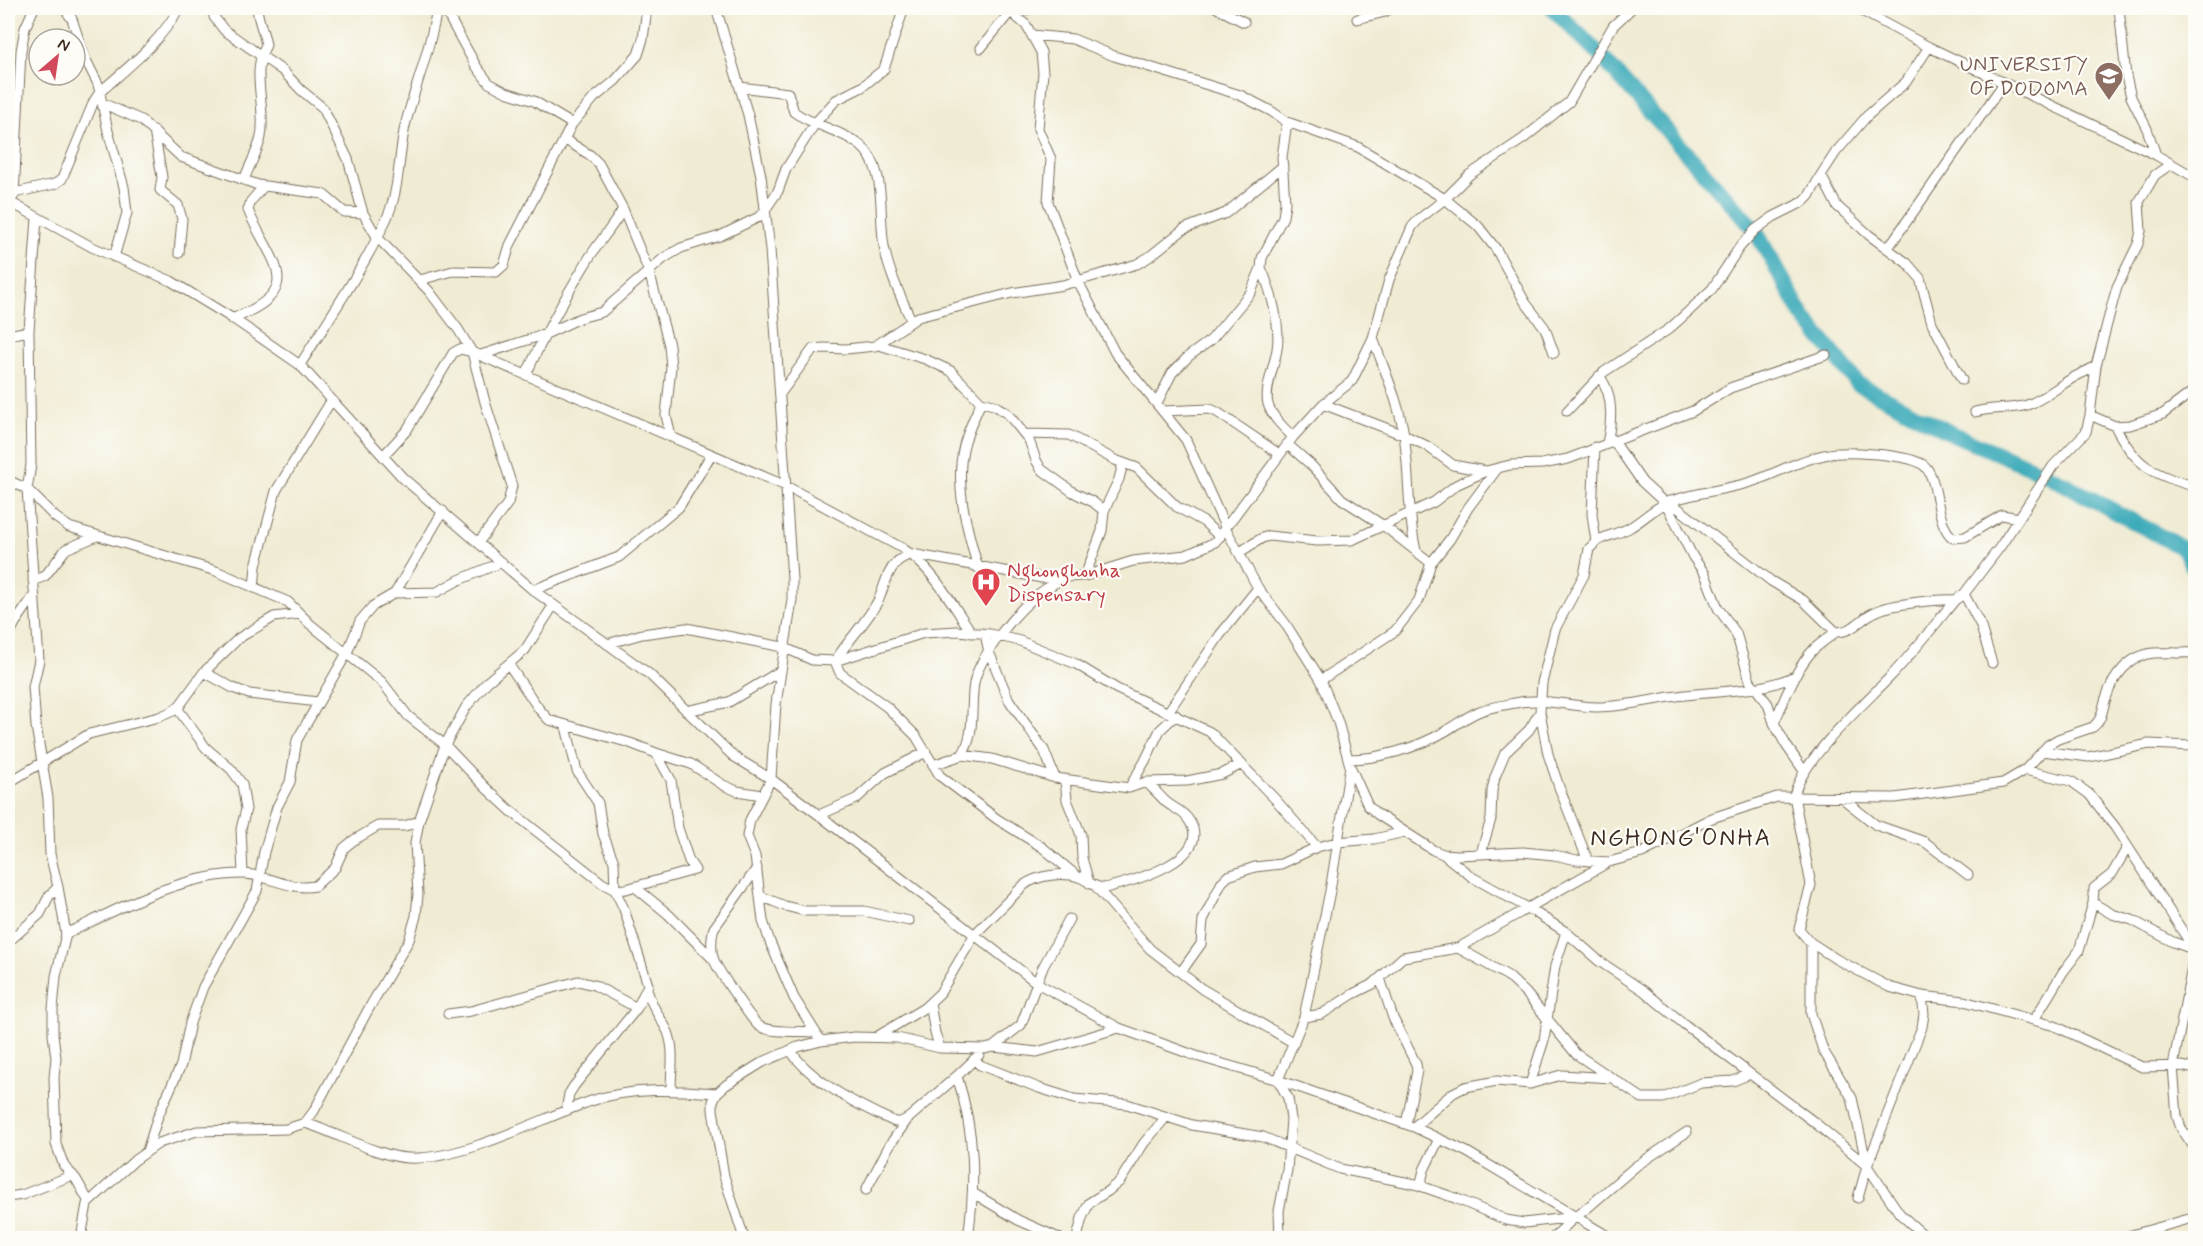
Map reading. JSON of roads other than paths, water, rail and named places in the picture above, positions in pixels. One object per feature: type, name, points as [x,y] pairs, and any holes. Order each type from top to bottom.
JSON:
[{"type":"street","points":[[34,8],[25,28],[21,45],[14,193],[11,203],[114,257],[171,281],[232,319],[300,366],[403,478],[533,590],[649,674],[733,756],[771,779],[1037,983],[1119,1028],[1196,1056],[1278,1080],[1410,1125],[1467,1152],[1611,1239]]},
{"type":"street","points":[[64,8],[72,19],[85,58],[100,92],[124,187],[126,218],[114,257]]},
{"type":"street","points":[[14,193],[55,184],[62,179],[94,101],[100,92],[152,45],[179,8]]},
{"type":"street","points":[[214,8],[214,17],[224,30],[283,71],[323,108],[348,159],[363,213],[377,237],[420,280],[476,354],[485,402],[512,486],[508,503],[478,543]]},
{"type":"street","points":[[244,180],[261,136],[258,87],[260,55],[266,45],[264,33],[258,21],[257,8]]},
{"type":"street","points":[[300,366],[387,218],[394,194],[405,128],[432,36],[437,8]]},
{"type":"street","points":[[444,8],[476,66],[489,83],[534,101],[572,124]]},
{"type":"street","points":[[420,280],[446,272],[491,273],[501,269],[506,261],[510,245],[572,124],[594,98],[615,81],[638,56],[647,8]]},
{"type":"street","points":[[716,8],[756,147],[765,209],[793,590],[780,671],[771,779],[747,830],[747,836],[753,848],[763,921],[770,942],[794,998],[820,1041]]},
{"type":"street","points":[[476,354],[546,334],[573,321],[606,310],[664,258],[681,248],[720,236],[758,219],[778,191],[786,169],[816,122],[840,96],[862,87],[880,74],[907,8],[937,8]]},
{"type":"street","points":[[981,48],[1012,10],[1031,8]]},
{"type":"street","points":[[1217,8],[1244,22]]},
{"type":"street","points":[[1357,19],[1385,12],[1391,8]]},
{"type":"street","points":[[383,456],[407,430],[453,353],[460,349],[786,486],[912,554],[978,568],[1062,579],[1085,576],[1133,561],[1186,555],[1211,545],[1223,533],[1290,441],[1323,404],[1352,381],[1373,338],[1389,280],[1412,227],[1469,175],[1523,140],[1569,102],[1613,26],[1632,8]]},
{"type":"street","points":[[1856,8],[1929,47],[2156,155],[2196,178]]},
{"type":"street","points":[[2119,8],[2126,76],[2131,97],[2156,155]]},
{"type":"street","points":[[1012,10],[1032,35],[1042,58],[1038,129],[1051,159],[1048,202],[1078,281],[1115,353],[1186,440],[1223,533]]},
{"type":"street","points":[[1032,35],[1073,39],[1114,56],[1231,91],[1287,122],[1358,147],[1445,199],[1478,226],[1496,249],[1525,302],[1545,328],[1554,353]]},
{"type":"street","points":[[1567,411],[1599,376],[1669,328],[1712,289],[1739,248],[1755,230],[1773,217],[1803,202],[1809,196],[1836,152],[1866,116],[1906,82],[1929,47]]},
{"type":"street","points":[[1887,248],[2004,83]]},
{"type":"street","points":[[740,87],[785,92],[790,96],[794,112],[855,141],[872,158],[878,182],[885,254],[911,320]]},
{"type":"street","points":[[102,103],[141,120],[181,157],[264,186],[319,193],[327,196],[344,212],[363,213]]},
{"type":"street","points":[[1160,407],[1172,373],[1189,356],[1211,340],[1248,297],[1261,268],[1262,258],[1283,217],[1285,203],[1282,157],[1287,122]]},
{"type":"street","points":[[154,131],[162,177],[160,190],[178,205],[182,219],[179,253]]},
{"type":"street","points":[[564,139],[595,160],[623,209],[649,272],[669,345],[671,367],[666,415],[671,437]]},
{"type":"street","points":[[2171,164],[2157,173],[2139,202],[2141,231],[2138,244],[2117,287],[2096,366],[2086,432],[2046,474],[2019,518],[1964,594],[1955,600],[1891,676],[1847,719],[1804,771],[1797,783],[1794,796],[1811,885],[1799,929],[1810,942],[1883,985],[1922,996],[1964,1001],[2034,1020],[2074,1034],[2142,1067],[2173,1066],[2196,1069]]},
{"type":"street","points":[[879,345],[911,320],[1012,293],[1063,285],[1125,268],[1149,257],[1184,229],[1226,213],[1283,166]]},
{"type":"street","points":[[1821,175],[1837,206],[1869,235],[1907,263],[1920,278],[1932,322],[1962,380]]},
{"type":"street","points":[[232,319],[253,311],[263,304],[278,283],[279,272],[248,207],[264,186]]},
{"type":"street","points":[[526,375],[586,263],[623,209]]},
{"type":"street","points":[[37,218],[29,331],[31,465],[27,489],[39,660],[33,687],[36,726],[48,798],[50,854],[66,934],[56,976],[53,1009],[56,1058],[54,1093],[58,1153],[64,1166],[73,1174],[89,1202]]},
{"type":"street","points":[[1261,268],[1266,278],[1279,340],[1267,402],[1272,413],[1290,441],[1342,499],[1384,526],[1431,562]]},
{"type":"street","points":[[8,335],[29,331]]},
{"type":"street","points":[[1373,338],[1401,418],[1409,514],[1416,551]]},
{"type":"street","points":[[780,394],[813,349],[862,348],[879,345],[944,366],[956,375],[981,402],[1003,410],[1025,434],[1041,469],[1074,492],[1093,501],[1104,511]]},
{"type":"street","points":[[1240,552],[1269,536],[1337,542],[1352,540],[1409,514],[1440,498],[1456,485],[1486,471],[1510,465],[1542,464],[1568,459],[1693,411],[1730,388],[1826,354]]},
{"type":"street","points":[[1976,412],[1987,408],[2026,405],[2052,393],[2073,378],[2085,374],[2096,366]]},
{"type":"street","points":[[1599,376],[1610,398],[1610,442],[1642,482],[1771,581],[1803,600],[1836,632]]},
{"type":"street","points":[[2090,415],[2115,426],[2130,425],[2163,414],[2196,389]]},
{"type":"street","points":[[254,588],[256,566],[276,491],[331,401]]},
{"type":"street","points":[[978,568],[962,502],[960,483],[964,446],[981,402]]},
{"type":"street","points":[[1323,404],[1404,435],[1453,465],[1486,471]]},
{"type":"street","points":[[1160,407],[1217,412],[1279,454]]},
{"type":"street","points":[[2115,426],[2126,447],[2143,465],[2164,477],[2196,487]]},
{"type":"street","points":[[1025,434],[1069,435],[1145,474],[1177,507],[1223,533],[1240,552],[1258,588],[1285,623],[1321,680],[1338,722],[1349,763],[1368,806],[1433,850],[1443,854],[1472,877],[1566,932],[1599,961],[1644,991],[1814,1122],[1867,1166],[1900,1214],[1927,1239]]},
{"type":"street","points":[[1595,447],[1592,514],[1596,542]]},
{"type":"street","points":[[1588,861],[1548,754],[1540,712],[1542,683],[1555,629],[1584,574],[1589,549],[1596,542],[1628,528],[1667,503],[1750,482],[1809,459],[1842,453],[1887,456],[1922,464],[1929,470],[1942,520],[1949,535],[1953,538],[1965,537],[2002,515],[2019,518]]},
{"type":"street","points":[[533,590],[619,557],[679,507],[711,455]]},
{"type":"street","points":[[1085,576],[1102,531],[1104,511],[1119,479],[1123,464]]},
{"type":"street","points":[[1321,680],[1395,631],[1419,600],[1431,562],[1450,539],[1468,508],[1498,468]]},
{"type":"street","points":[[8,480],[27,489],[62,523],[97,536],[216,571],[288,602],[382,682],[414,721],[445,745],[511,811],[602,883],[615,890],[635,887],[695,870],[689,861],[676,822],[671,780],[656,753]]},
{"type":"street","points":[[1667,503],[1693,557],[1705,574],[1718,608],[1736,633],[1754,689],[1768,704],[1774,723],[1804,771]]},
{"type":"street","points":[[147,1151],[181,1065],[190,1023],[203,987],[254,897],[277,807],[290,782],[294,746],[347,652],[360,621],[373,606],[395,593],[443,512]]},
{"type":"street","points":[[33,581],[45,576],[66,549],[97,536]]},
{"type":"street","points":[[912,554],[938,584],[972,633]]},
{"type":"street","points":[[835,662],[878,600],[895,564],[905,556],[912,554]]},
{"type":"street","points":[[395,593],[437,592],[502,562]]},
{"type":"street","points":[[962,755],[970,740],[976,678],[989,652],[999,636],[1033,598],[1062,579]]},
{"type":"street","points":[[1129,788],[1160,730],[1220,635],[1258,588]]},
{"type":"street","points":[[1964,594],[1980,624],[1992,663]]},
{"type":"street","points":[[8,637],[33,597]]},
{"type":"street","points":[[1774,723],[1796,676],[1816,647],[1836,632],[1853,629],[1872,613],[1883,609],[1939,599],[1955,600]]},
{"type":"street","points":[[81,1239],[86,1207],[89,1202],[147,1151],[177,1136],[197,1131],[286,1129],[305,1123],[318,1104],[408,940],[416,916],[418,894],[415,843],[419,821],[445,745],[462,712],[487,682],[525,650],[553,606]]},
{"type":"street","points":[[8,783],[89,734],[159,717],[177,708],[204,672],[246,633],[274,617],[300,614]]},
{"type":"street","points":[[607,644],[642,634],[679,628],[720,633],[783,646],[812,660],[835,662],[924,633],[946,630],[999,636],[1020,641],[1056,655],[1117,689],[1210,732],[1317,847]]},
{"type":"street","points":[[985,634],[989,652],[1008,700],[1044,750],[1060,778],[1081,835],[1082,858],[1089,883]]},
{"type":"street","points":[[1304,1017],[1322,1014],[1380,978],[1403,957],[1458,948],[1609,862],[1642,853],[1712,818],[1777,797],[1895,798],[2003,783],[2025,770],[2042,751],[2058,739],[2093,727],[2098,723],[2102,718],[2109,690],[2128,663],[2152,653],[2196,652]]},
{"type":"street","points":[[835,662],[840,673],[887,707],[916,736],[940,776],[972,802],[1042,847],[1078,877],[1097,888],[1145,944],[1202,989],[1294,1043]]},
{"type":"street","points":[[509,665],[539,710],[549,720],[566,727],[630,743],[691,764],[723,785],[737,791],[762,795]]},
{"type":"street","points":[[686,711],[729,702],[780,671]]},
{"type":"street","points":[[204,672],[232,688],[249,694],[318,702]]},
{"type":"street","points":[[1349,763],[1415,745],[1442,733],[1474,713],[1488,708],[1525,701],[1600,707],[1644,703],[1669,697],[1754,689],[1776,685],[1796,676]]},
{"type":"street","points":[[177,708],[206,748],[231,769],[242,784],[246,810],[241,829],[243,874]]},
{"type":"street","points":[[1481,853],[1491,819],[1493,785],[1503,757],[1508,749],[1529,730],[1540,712]]},
{"type":"street","points":[[566,727],[577,771],[598,803],[603,834],[614,862],[615,890],[624,909],[647,978],[647,989],[654,1009],[665,1027],[671,1045],[670,1090]]},
{"type":"street","points":[[2042,751],[2089,757],[2149,744],[2192,746]]},
{"type":"street","points":[[819,816],[851,802],[885,773],[926,752]]},
{"type":"street","points":[[933,765],[962,755],[992,759],[1060,778],[1129,788],[1146,782],[1187,781],[1222,774],[1242,764]]},
{"type":"street","points":[[1278,1080],[1304,1017],[1320,940],[1349,763]]},
{"type":"street","points":[[2025,770],[2061,778],[2080,786],[2115,827],[2195,951],[2173,1066],[2177,1116],[2181,1128],[2196,1150]]},
{"type":"street","points":[[1097,888],[1105,888],[1162,870],[1192,846],[1194,837],[1190,821],[1146,782]]},
{"type":"street","points":[[1842,798],[1876,825],[1925,842],[1968,875]]},
{"type":"street","points":[[66,934],[140,900],[183,884],[243,874],[281,884],[315,886],[335,868],[344,848],[354,840],[378,826],[405,826],[419,821]]},
{"type":"street","points":[[1181,972],[1201,944],[1203,920],[1225,878],[1255,867],[1281,864],[1317,847],[1405,832]]},
{"type":"street","points":[[2034,1020],[2063,972],[2079,951],[2093,903],[2094,888],[2112,874],[2127,848]]},
{"type":"street","points":[[1443,854],[1534,852],[1609,862]]},
{"type":"street","points":[[714,960],[713,930],[757,867]]},
{"type":"street","points":[[876,1037],[900,1024],[940,993],[975,934],[1024,885],[1042,876],[1078,877]]},
{"type":"street","points":[[8,942],[40,914],[49,896],[58,887]]},
{"type":"street","points":[[635,887],[668,914],[714,960],[748,1014],[757,1024],[765,1029],[814,1032]]},
{"type":"street","points":[[760,896],[806,911],[864,911],[909,921]]},
{"type":"street","points":[[2093,903],[2112,914],[2132,920],[2195,951]]},
{"type":"street","points":[[866,1190],[894,1137],[908,1118],[975,1059],[1021,1025],[1052,948],[1069,919]]},
{"type":"street","points":[[1530,1084],[1544,1040],[1554,966],[1566,932]]},
{"type":"street","points":[[1810,942],[1811,1014],[1823,1050],[1852,1098],[1867,1166]]},
{"type":"street","points":[[1458,948],[1508,976],[1548,1019],[1562,1040],[1576,1054],[1642,1098],[1657,1099],[1701,1083],[1733,1081],[1750,1074]]},
{"type":"street","points":[[1380,978],[1391,1013],[1416,1064],[1410,1125]]},
{"type":"street","points":[[448,1014],[471,1011],[578,981],[594,985],[637,1008]]},
{"type":"street","points":[[566,1110],[569,1094],[574,1086],[637,1008],[647,989]]},
{"type":"street","points":[[1858,1198],[1867,1166],[1922,1027],[1924,1014],[1922,996]]},
{"type":"street","points":[[930,1003],[940,1048]]},
{"type":"street","points":[[744,1239],[721,1162],[712,1110],[713,1101],[717,1093],[726,1085],[764,1062],[790,1050],[840,1038],[908,1039],[940,1048],[989,1048],[1031,1052],[1044,1051],[1072,1040],[1119,1028]]},
{"type":"street","points":[[790,1050],[802,1064],[842,1095],[895,1122],[908,1118]]},
{"type":"street","points":[[975,1059],[980,1065],[1064,1096],[1127,1104],[1204,1128],[1256,1135],[1340,1169],[1420,1186],[1506,1220],[1524,1223],[1575,1216]]},
{"type":"street","points":[[1410,1125],[1465,1088],[1497,1082],[1530,1084],[1561,1075],[1612,1078]]},
{"type":"street","points":[[957,1076],[972,1137],[973,1192],[968,1239]]},
{"type":"street","points":[[1278,1080],[1288,1098],[1291,1110],[1287,1170],[1279,1211],[1280,1239]]},
{"type":"street","points":[[305,1123],[384,1153],[405,1158],[418,1158],[467,1147],[566,1110],[624,1093],[670,1090],[717,1093]]},
{"type":"street","points":[[1077,1239],[1082,1218],[1089,1203],[1120,1180],[1136,1154],[1166,1116]]},
{"type":"street","points":[[1553,1239],[1575,1216],[1636,1166],[1687,1132]]},
{"type":"street","points":[[1420,1186],[1424,1170],[1439,1138]]},
{"type":"street","points":[[8,1197],[22,1195],[73,1174]]},
{"type":"street","points":[[973,1192],[1018,1220],[1059,1239]]},
{"type":"street","points":[[2121,1239],[2196,1217]]},
{"type":"waterway","points":[[1552,8],[1598,53],[1755,230],[1803,316],[1858,384],[1953,434],[2046,474],[2184,549],[2196,572]]},
{"type":"place","name":"UNIVERSITY OF DODOMA","points":[[2109,102]]},
{"type":"place","name":"Nghonghonha Dispensary","points":[[986,608]]},
{"type":"district","name":"NGHONG'ONHA","points":[[1681,837]]}]
